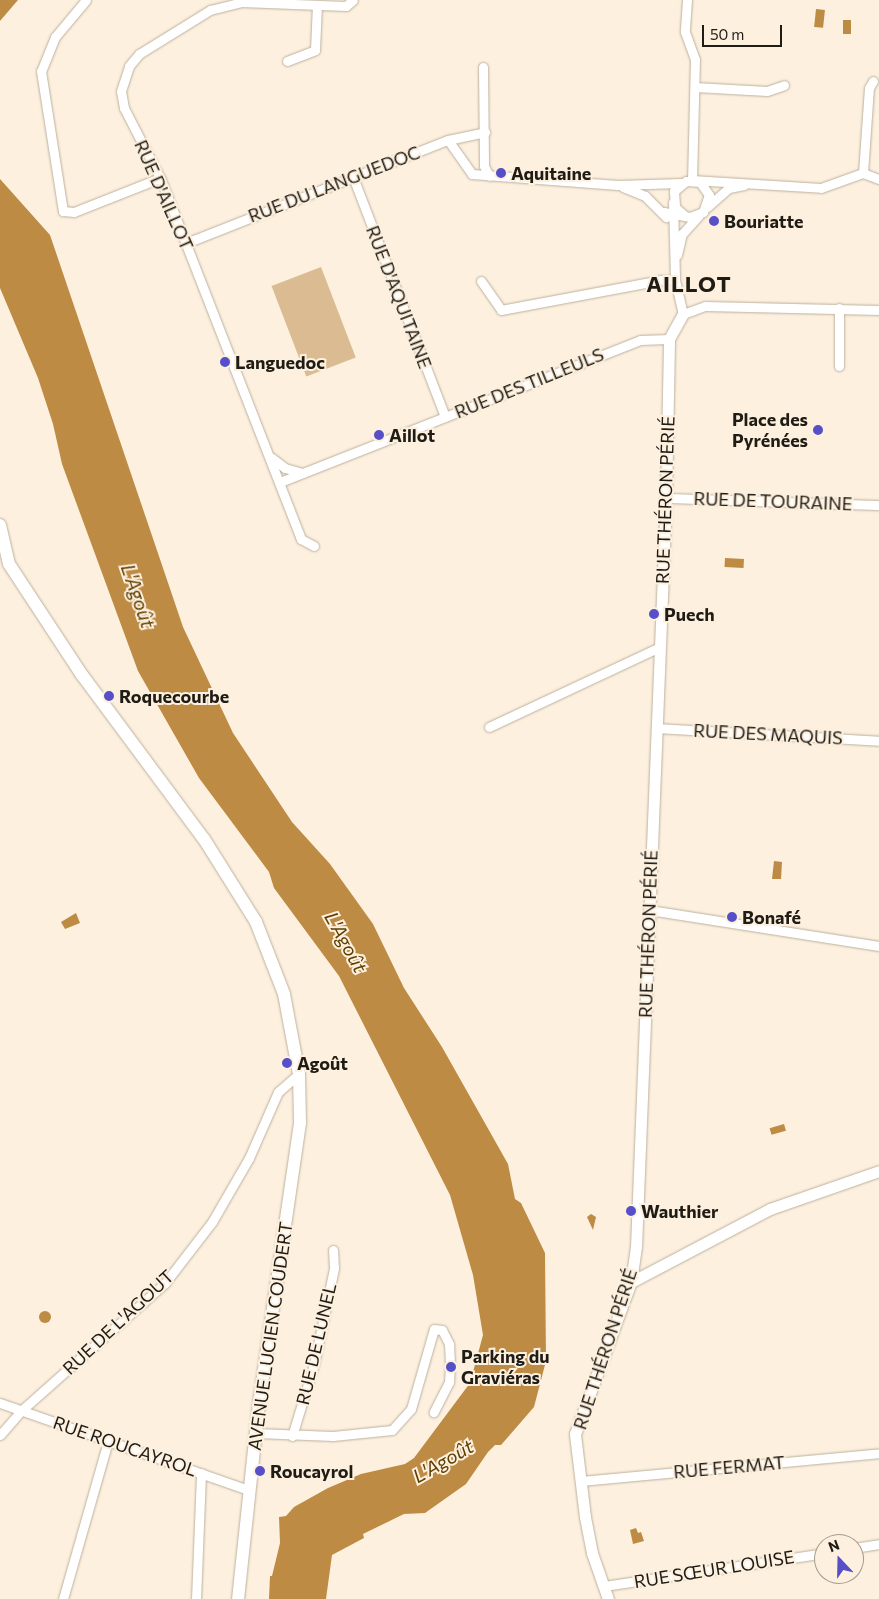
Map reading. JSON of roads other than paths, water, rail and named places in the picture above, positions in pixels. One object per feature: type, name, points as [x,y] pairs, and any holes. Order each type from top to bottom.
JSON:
[{"type":"main road","name":"AVENUE LUCIEN COUDERT","points":[[0,525],[9,564],[82,675],[204,839],[256,922],[284,994],[299,1074],[300,1123],[256,1433],[238,1599]]},
{"type":"street","points":[[86,0],[55,37],[41,71],[63,211],[74,212],[160,178]]},
{"type":"street","name":"RUE D'AILLOT","points":[[314,546],[302,538],[160,178],[124,108],[121,91],[129,66],[139,54],[210,10],[241,2],[346,6],[353,0]]},
{"type":"street","points":[[687,0],[685,32],[695,59],[696,87],[692,180]]},
{"type":"street","points":[[287,61],[316,50],[317,5]]},
{"type":"street","points":[[483,67],[484,166],[489,176]]},
{"type":"street","points":[[863,173],[869,88],[873,81]]},
{"type":"street","points":[[696,87],[766,91],[784,85]]},
{"type":"street","name":"RUE DU LANGUEDOC","points":[[186,242],[448,140],[485,132]]},
{"type":"street","points":[[448,140],[472,174],[489,176],[618,185],[681,183],[692,180],[822,188],[863,173],[879,179]]},
{"type":"street","name":"RUE D'AQUITAINE","points":[[353,177],[445,416]]},
{"type":"street","points":[[692,180],[708,190],[707,207]]},
{"type":"street","points":[[681,183],[674,191],[673,202],[668,213],[675,260],[675,280],[683,314],[705,306],[879,310]]},
{"type":"street","points":[[675,260],[682,234],[707,207],[729,188],[752,184]]},
{"type":"street","points":[[618,185],[646,196],[668,213],[699,215]]},
{"type":"street","points":[[673,202],[684,215]]},
{"type":"street","points":[[481,281],[501,310],[675,280]]},
{"type":"street","points":[[839,308],[839,366]]},
{"type":"street","name":"RUE THÉRON PÉRIÉ","points":[[608,1599],[592,1553],[580,1481],[575,1434],[578,1420],[631,1282],[636,1247],[658,648],[666,498],[669,339],[683,314]]},
{"type":"street","name":"RUE DES TILLEULS","points":[[280,482],[640,340],[669,339]]},
{"type":"street","points":[[268,454],[285,468],[302,473]]},
{"type":"street","name":"RUE DE TOURAINE","points":[[666,498],[879,505]]},
{"type":"street","points":[[489,727],[658,648]]},
{"type":"street","name":"RUE DES MAQUIS","points":[[656,728],[879,740]]},
{"type":"street","points":[[649,910],[879,946]]},
{"type":"street","name":"RUE DE L'AGOUT","points":[[0,1435],[22,1410],[165,1282],[212,1222],[249,1158],[278,1092],[299,1074]]},
{"type":"street","points":[[631,1282],[770,1209],[879,1171]]},
{"type":"street","name":"RUE DE LUNEL","points":[[292,1436],[314,1364],[334,1268],[333,1250]]},
{"type":"street","points":[[256,1433],[292,1436],[392,1430],[411,1408],[434,1330],[442,1330],[448,1344],[449,1382],[434,1412]]},
{"type":"street","name":"RUE ROUCAYROL","points":[[0,1403],[249,1490]]},
{"type":"street","points":[[63,1599],[108,1441]]},
{"type":"street","name":"RUE FERMAT","points":[[580,1481],[879,1453]]},
{"type":"street","points":[[196,1599],[201,1473]]},
{"type":"street","points":[[864,1546],[879,1544]]},
{"type":"street","name":"RUE SŒUR LOUISE","points":[[604,1586],[814,1554]]},
{"type":"water","points":[[0,0],[18,0],[0,21]]},
{"type":"water","points":[[816,9],[825,10],[823,28],[814,27]]},
{"type":"water","points":[[843,20],[851,20],[851,34],[843,34]]},
{"type":"water","name":"L'Agoût","points":[[0,179],[50,235],[183,627],[233,733],[292,822],[330,864],[373,924],[404,988],[442,1047],[508,1164],[515,1199],[521,1203],[545,1253],[546,1361],[534,1407],[501,1445],[495,1445],[488,1452],[466,1484],[425,1513],[404,1514],[363,1534],[364,1538],[332,1555],[326,1599],[269,1599],[270,1576],[272,1576],[280,1543],[279,1517],[286,1516],[294,1507],[328,1488],[361,1474],[405,1464],[414,1458],[470,1383],[483,1335],[473,1275],[450,1195],[339,976],[274,888],[269,872],[199,778],[138,671],[62,464],[53,424],[38,378],[0,288]]},
{"type":"water","points":[[725,558],[744,559],[744,568],[725,567]]},
{"type":"water","points":[[774,861],[782,862],[781,879],[772,879]]},
{"type":"water","points":[[76,913],[80,923],[65,929],[61,922]]},
{"type":"water","points":[[784,1124],[786,1131],[772,1135],[770,1128]]},
{"type":"water","points":[[591,1214],[596,1217],[593,1230],[587,1217]]},
{"type":"water","points":[[43,1311],[47,1311],[51,1317],[47,1323],[43,1323],[39,1319],[39,1315]]},
{"type":"water","points":[[636,1528],[638,1533],[641,1532],[644,1541],[633,1544],[630,1530]]},
{"type":"place","name":"Aquitaine","points":[[501,173]]},
{"type":"place","name":"Bouriatte","points":[[714,221]]},
{"type":"place","name":"Languedoc","points":[[225,362]]},
{"type":"place","name":"Place des Pyrénées","points":[[818,430]]},
{"type":"place","name":"Aillot","points":[[379,435]]},
{"type":"place","name":"Puech","points":[[654,614]]},
{"type":"place","name":"Roquecourbe","points":[[109,696]]},
{"type":"place","name":"Bonafé","points":[[732,917]]},
{"type":"place","name":"Agoût","points":[[287,1063]]},
{"type":"place","name":"Wauthier","points":[[631,1211]]},
{"type":"place","name":"Parking du Graviéras","points":[[451,1367]]},
{"type":"place","name":"Roucayrol","points":[[260,1471]]},
{"type":"district","name":"AILLOT","points":[[689,284]]}]
